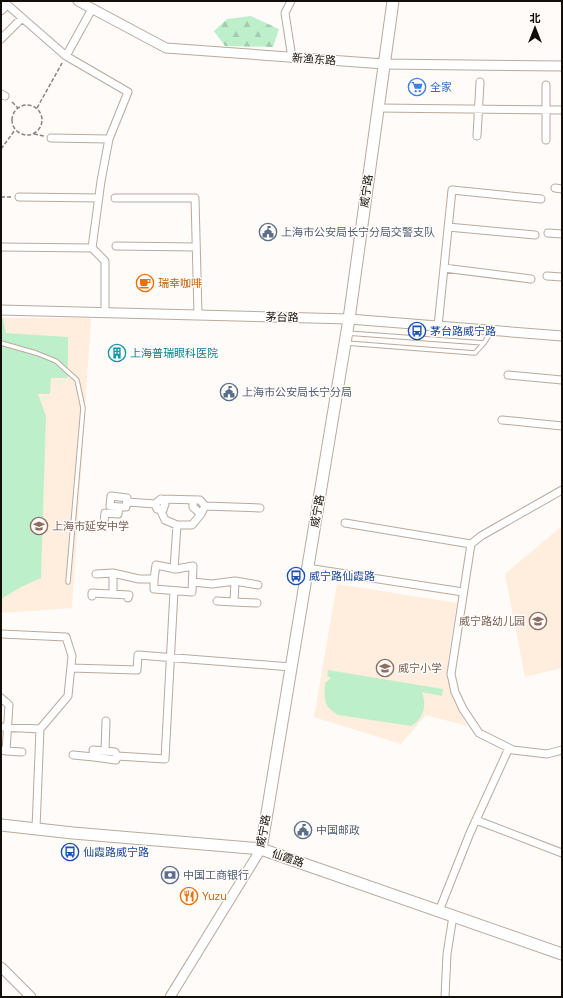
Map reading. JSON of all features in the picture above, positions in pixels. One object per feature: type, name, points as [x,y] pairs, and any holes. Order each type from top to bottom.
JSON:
[{"type":"main road","name":"威宁路","points":[[261,849],[349,319],[394,1]]},
{"type":"main road","name":"仙霞路","points":[[1,825],[73,833],[261,849],[562,954]]},
{"type":"street","name":"新渔东路","points":[[78,1],[166,48],[384,64],[562,66]]},
{"type":"street","points":[[291,1],[285,13],[292,58]]},
{"type":"street","points":[[1,11],[5,3],[66,56],[128,92],[109,139],[92,248]]},
{"type":"street","points":[[66,56],[92,9]]},
{"type":"street","points":[[1,40],[22,18]]},
{"type":"street","points":[[477,136],[480,82]]},
{"type":"street","points":[[546,85],[546,140]]},
{"type":"street","points":[[378,108],[562,110]]},
{"type":"street","points":[[51,138],[109,139]]},
{"type":"street","points":[[438,326],[452,190],[541,199]]},
{"type":"street","points":[[19,197],[99,198]]},
{"type":"street","points":[[115,198],[195,198],[198,315]]},
{"type":"street","points":[[448,226],[535,235]]},
{"type":"street","points":[[548,233],[562,234]]},
{"type":"street","points":[[116,246],[196,247]]},
{"type":"street","points":[[1,247],[92,248],[105,261],[105,313]]},
{"type":"street","points":[[444,268],[531,279]]},
{"type":"street","points":[[547,276],[562,277]]},
{"type":"street","name":"茅台路","points":[[1,310],[349,319],[562,336]]},
{"type":"street","points":[[508,375],[562,380]]},
{"type":"street","points":[[502,420],[562,426]]},
{"type":"street","points":[[562,490],[481,536],[471,544],[451,674],[455,692],[463,710],[479,733],[512,750],[547,754],[562,750]]},
{"type":"street","points":[[111,496],[127,498],[126,507],[119,506],[110,506],[111,496]]},
{"type":"street","points":[[194,500],[193,506],[201,514]]},
{"type":"street","points":[[127,502],[159,504],[200,500],[205,506],[260,508]]},
{"type":"street","points":[[159,504],[165,520],[177,525],[192,525],[201,514],[205,506]]},
{"type":"street","points":[[104,522],[105,513],[118,514],[119,506]]},
{"type":"street","points":[[345,523],[471,544]]},
{"type":"street","points":[[174,569],[177,525]]},
{"type":"street","points":[[156,565],[174,569],[194,566],[192,592],[154,589],[154,579],[156,565]]},
{"type":"street","points":[[308,568],[463,592]]},
{"type":"street","points":[[96,574],[113,573],[139,579],[154,579]]},
{"type":"street","points":[[113,573],[113,594]]},
{"type":"street","points":[[192,582],[212,584],[235,580],[258,586]]},
{"type":"street","points":[[234,602],[235,580]]},
{"type":"street","points":[[117,756],[165,758],[174,591]]},
{"type":"street","points":[[92,596],[92,593],[113,594],[128,595],[128,598]]},
{"type":"street","points":[[217,601],[258,603]]},
{"type":"street","points":[[1,634],[66,637],[72,656],[68,696],[40,729],[36,828]]},
{"type":"street","points":[[71,668],[137,670],[138,656],[291,667]]},
{"type":"street","points":[[1,698],[9,705],[4,727],[4,751],[22,752]]},
{"type":"street","points":[[105,751],[106,721]]},
{"type":"street","points":[[4,727],[40,729]]},
{"type":"street","points":[[440,911],[476,820],[509,748]]},
{"type":"street","points":[[94,757],[93,750],[116,752],[117,756]]},
{"type":"street","points":[[73,755],[116,760],[117,756]]},
{"type":"street","points":[[476,820],[562,854]]},
{"type":"street","name":"威宁路","points":[[170,997],[261,849]]},
{"type":"street","points":[[445,997],[447,954],[453,916]]},
{"type":"street","points":[[1,967],[31,997]]},
{"type":"lane","points":[[346,338],[475,353],[484,343],[491,331]]},
{"type":"lane","points":[[346,338],[484,343]]},
{"type":"lane","points":[[1,343],[36,353],[56,361],[77,380],[83,408],[68,582]]},
{"type":"path","points":[[37,108],[66,56]]},
{"type":"path","points":[[27,104],[37,108],[42,117],[42,122],[38,131],[34,134],[24,135],[15,130],[12,116],[18,108],[27,104]]},
{"type":"path","points":[[1,149],[15,130]]},
{"type":"path","points":[[1,197],[19,197]]},
{"type":"shaded area","name":"上海市延安中学","points":[[1,318],[91,318],[72,608],[1,613]]},
{"type":"shaded area","name":"威宁路幼儿园","points":[[562,526],[562,668],[525,677],[505,574]]},
{"type":"shaded area","name":"威宁小学","points":[[337,584],[457,603],[448,658],[448,677],[452,697],[467,726],[426,715],[401,744],[314,717]]},
{"type":"green space","points":[[251,16],[279,29],[273,47],[225,46],[214,31],[227,19]]},
{"type":"green space","points":[[1,318],[3,318],[6,333],[68,337],[68,378],[51,378],[50,394],[38,394],[46,416],[41,578],[23,586],[1,599]]},
{"type":"green space","points":[[328,670],[443,689],[442,696],[422,692],[424,707],[422,716],[411,726],[338,715],[327,705],[325,698],[325,683],[331,678],[327,676]]},
{"type":"place","name":"全家","points":[[417,87]]},
{"type":"place","name":"上海市公安局长宁分局交警支队","points":[[268,232]]},
{"type":"place","name":"瑞幸咖啡","points":[[145,283]]},
{"type":"place","name":"茅台路威宁路","points":[[417,331]]},
{"type":"place","name":"上海普瑞眼科医院","points":[[117,353]]},
{"type":"place","name":"上海市公安局长宁分局","points":[[229,392]]},
{"type":"place","name":"上海市延安中学","points":[[39,526]]},
{"type":"place","name":"威宁路仙霞路","points":[[296,576]]},
{"type":"place","name":"威宁路幼儿园","points":[[538,621]]},
{"type":"place","name":"威宁小学","points":[[385,668]]},
{"type":"place","name":"中国邮政","points":[[303,830]]},
{"type":"place","name":"仙霞路威宁路","points":[[70,852]]},
{"type":"place","name":"中国工商银行","points":[[170,875]]},
{"type":"place","name":"Yuzu","points":[[189,896]]}]
